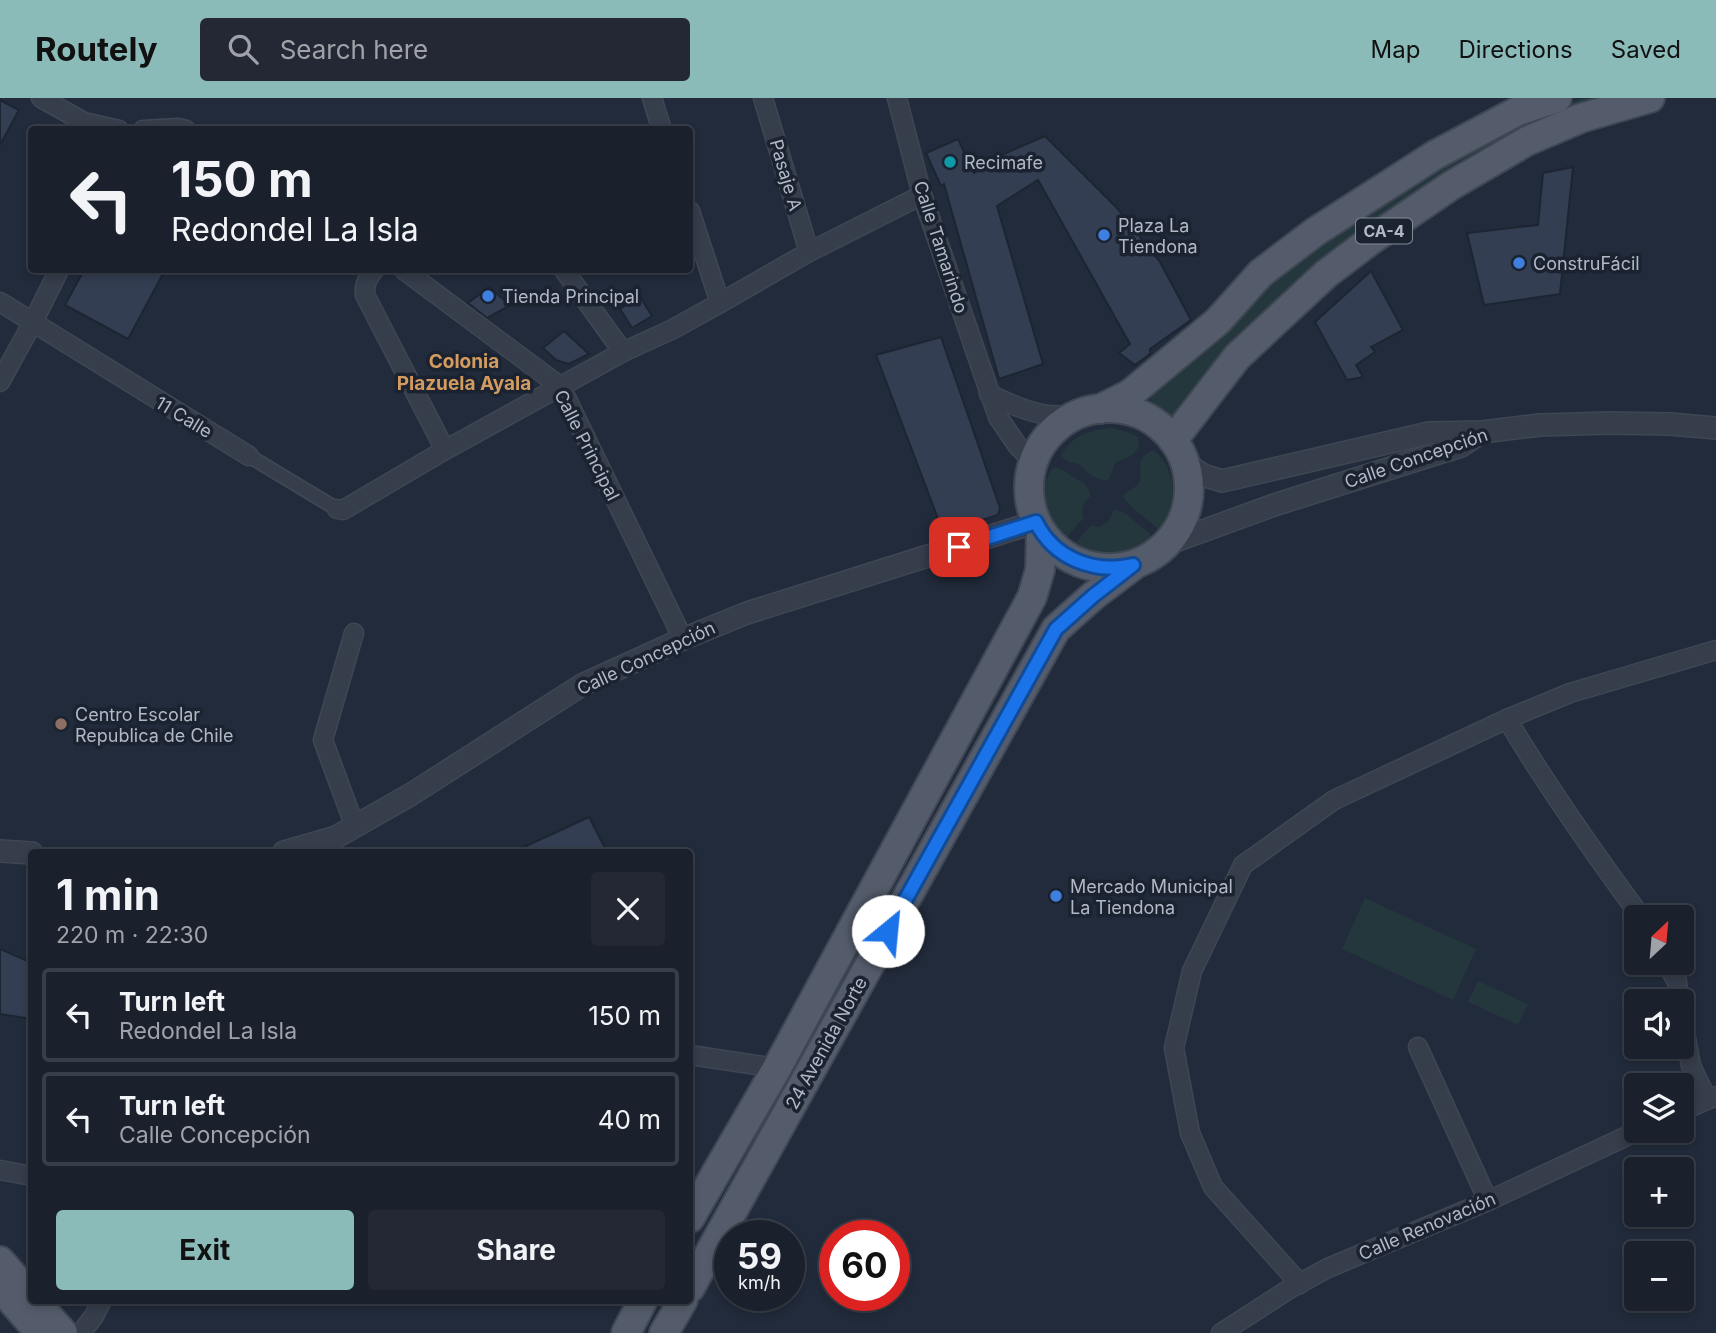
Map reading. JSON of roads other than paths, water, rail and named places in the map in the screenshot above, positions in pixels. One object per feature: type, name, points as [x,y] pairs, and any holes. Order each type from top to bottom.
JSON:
[{"type":"main road","name":"CA-4","points":[[1038,527],[1029,496],[1033,462],[1050,433],[1058,426],[1130,394],[1218,321],[1261,273],[1315,232],[1377,191],[1435,155],[1518,111],[1557,98]]},
{"type":"main road","name":"CA-4","points":[[1178,451],[1237,357],[1326,274],[1371,240],[1452,185],[1527,141],[1581,118],[1650,98]]},
{"type":"main road","points":[[1038,527],[1064,555],[1086,565],[1110,568],[1133,565],[1167,544],[1186,510],[1189,486],[1178,451],[1156,424],[1141,415],[1114,408],[1089,412]]},
{"type":"main road","name":"24 Avenida Norte","points":[[693,1214],[777,1068],[1032,597],[1040,570],[1038,527]]},
{"type":"main road","name":"24 Avenida Norte","points":[[693,1283],[1056,629],[1133,565]]},
{"type":"main road","points":[[0,1261],[28,1293]]},
{"type":"main road","points":[[0,1287],[40,1333]]},
{"type":"main road","points":[[37,1304],[63,1333]]},
{"type":"main road","points":[[626,1333],[641,1304]]},
{"type":"main road","points":[[664,1333],[681,1304]]},
{"type":"street","points":[[41,98],[84,122],[102,126]]},
{"type":"street","points":[[652,98],[661,126]]},
{"type":"street","name":"Pasaje A","points":[[763,98],[809,252]]},
{"type":"street","name":"Calle Tamarindo","points":[[897,98],[922,195],[989,394],[998,417],[1017,445],[1033,462]]},
{"type":"street","points":[[337,509],[343,510],[445,450],[623,352],[673,329],[809,252],[922,195]]},
{"type":"street","points":[[693,220],[720,303]]},
{"type":"street","points":[[0,382],[58,273]]},
{"type":"street","points":[[372,273],[367,280],[365,295],[445,450]]},
{"type":"street","name":"Calle Principal","points":[[408,273],[561,387],[683,639]]},
{"type":"street","points":[[566,273],[623,352]]},
{"type":"street","name":"11 Calle","points":[[0,302],[337,509]]},
{"type":"street","points":[[989,394],[1030,411],[1049,415],[1089,412]]},
{"type":"street","name":"Calle Concepción","points":[[1167,544],[1277,504],[1461,446],[1482,432],[1540,425],[1609,423],[1716,428]]},
{"type":"street","points":[[1178,451],[1203,475],[1222,481],[1429,433],[1482,432]]},
{"type":"street","name":"Calle Concepción","points":[[294,849],[336,837],[355,827],[582,685],[683,639],[747,613],[1038,527]]},
{"type":"street","points":[[354,633],[323,740],[355,827]]},
{"type":"street","points":[[1300,1284],[1213,1187],[1190,1133],[1174,1048],[1192,971],[1243,866],[1334,800],[1507,719],[1570,693],[1716,650]]},
{"type":"street","points":[[1507,719],[1562,806],[1633,905]]},
{"type":"street","points":[[2,855],[28,853]]},
{"type":"street","points":[[1418,1047],[1488,1200]]},
{"type":"street","points":[[693,1055],[777,1068]]},
{"type":"street","points":[[1690,1059],[1691,1066],[1711,1098],[1694,1106]]},
{"type":"street","name":"Calle Renovación","points":[[1221,1333],[1328,1268],[1488,1200],[1624,1137]]},
{"type":"street","points":[[0,1170],[28,1175]]},
{"type":"street","points":[[81,1333],[99,1304]]},
{"type":"place","name":"Recimafe","points":[[950,162]]},
{"type":"place","name":"Plaza La Tiendona","points":[[1104,235]]},
{"type":"place","name":"ConstruFácil","points":[[1519,263]]},
{"type":"place","name":"Tienda Principal","points":[[488,296]]},
{"type":"place","name":"Centro Escolar Republica de Chile","points":[[61,724]]},
{"type":"place","name":"Mercado Municipal La Tiendona","points":[[1056,896]]},
{"type":"district","name":"Colonia Plazuela Ayala","points":[[464,372]]}]
